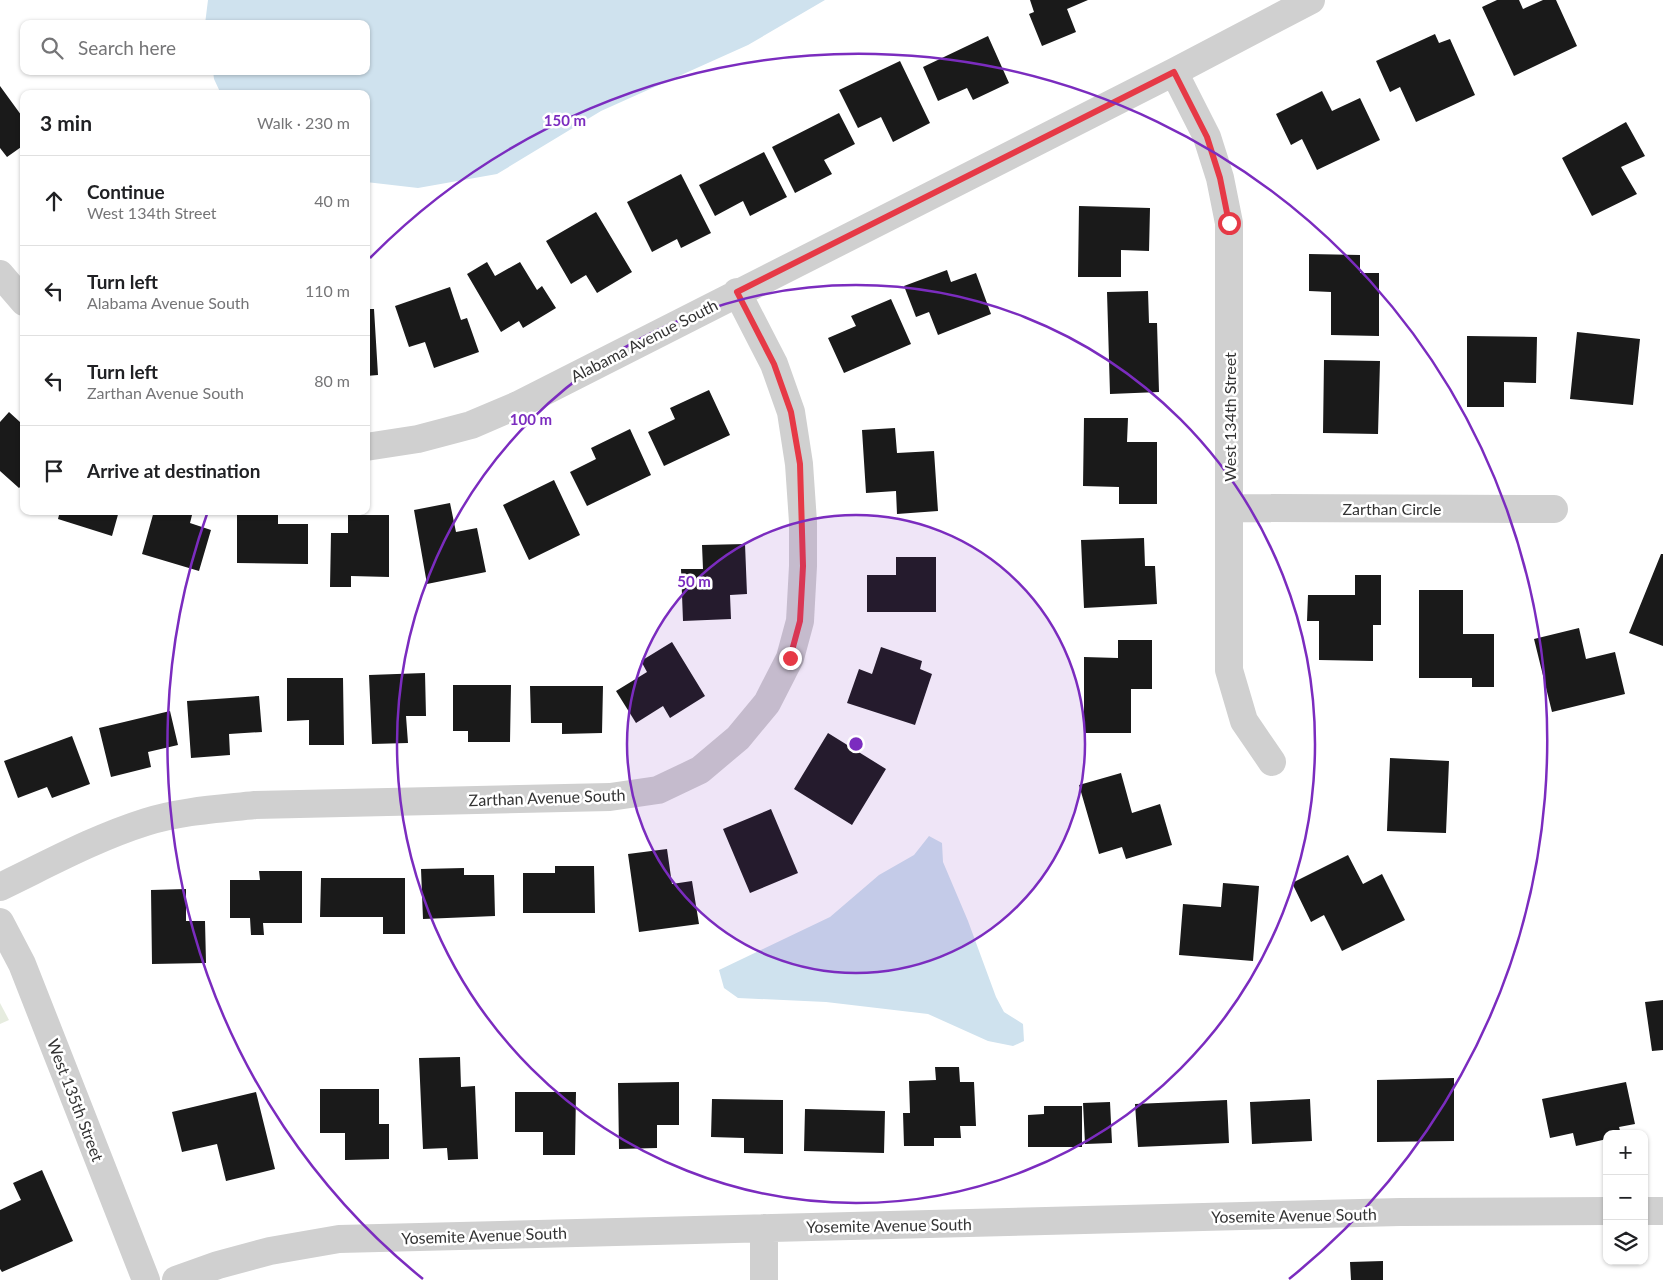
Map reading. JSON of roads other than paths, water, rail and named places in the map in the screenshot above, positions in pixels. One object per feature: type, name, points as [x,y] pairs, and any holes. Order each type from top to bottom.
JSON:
[{"type":"street","name":"Alabama Avenue South","points":[[370,445],[418,439],[479,422],[518,405],[737,292],[1174,72],[1311,0]]},
{"type":"street","name":"West 134th Street","points":[[1174,72],[1207,137],[1220,178],[1229,223],[1229,670],[1244,720],[1272,762]]},
{"type":"street","points":[[0,274],[20,297]]},
{"type":"street","name":"Zarthan Avenue South","points":[[0,887],[96,841],[147,822],[201,810],[255,805],[610,797],[658,790],[700,770],[738,738],[767,703],[790,658],[800,621],[803,566],[800,464],[791,412],[774,364],[737,292]]},
{"type":"street","name":"Zarthan Circle","points":[[1230,508],[1554,509]]},
{"type":"street","name":"West 135th Street","points":[[0,922],[25,973],[146,1280]]},
{"type":"street","name":"Yosemite Avenue South","points":[[176,1280],[218,1265],[270,1251],[339,1239],[1390,1212],[1603,1211]]},
{"type":"street","points":[[1648,1211],[1663,1211]]},
{"type":"street","points":[[764,1228],[764,1280]]},
{"type":"water","points":[[208,0],[825,0],[748,45],[601,111],[497,174],[418,188],[370,182],[370,90],[219,90],[214,79],[214,75],[370,75],[370,20],[206,20]]},
{"type":"water","points":[[929,836],[942,843],[943,862],[968,921],[996,997],[1004,1012],[1023,1024],[1024,1041],[1013,1046],[988,1041],[928,1014],[826,1002],[738,998],[724,988],[719,970],[830,917],[879,875],[914,855]]}]
